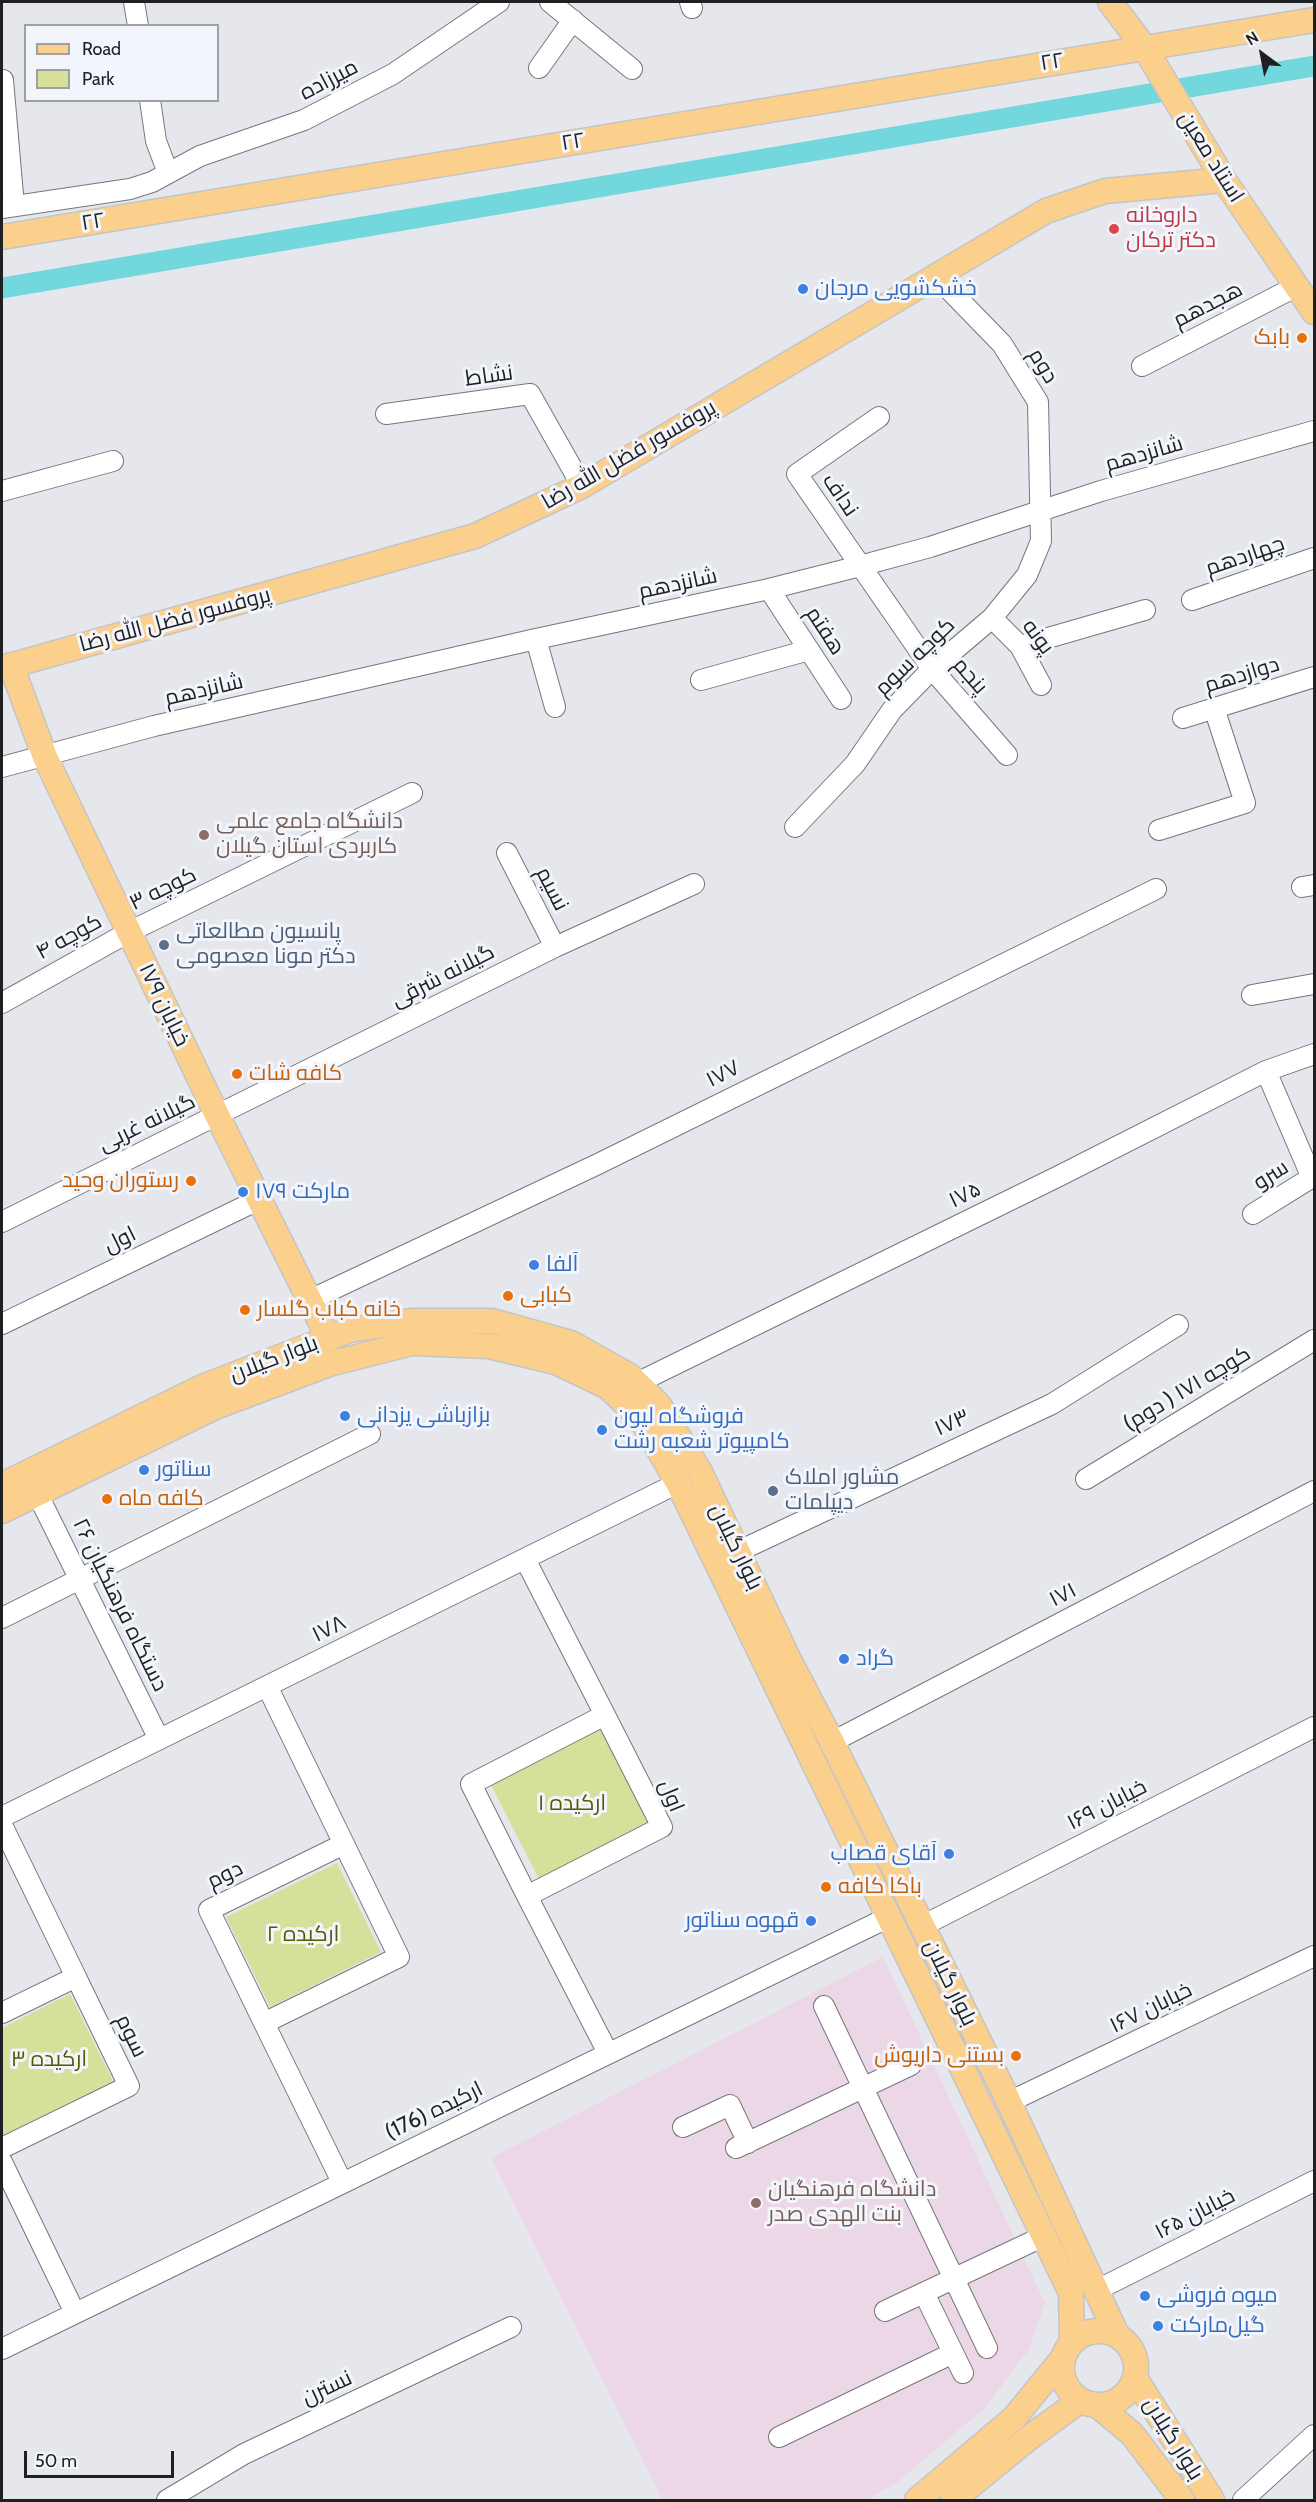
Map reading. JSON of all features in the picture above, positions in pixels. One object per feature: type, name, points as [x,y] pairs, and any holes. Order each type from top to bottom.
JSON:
[{"type":"main road","name":"استاد معین","points":[[1110,2],[1144,47],[1221,174],[1305,284],[1314,312]]},
{"type":"main road","name":"۲۲","points":[[2,237],[1314,20]]},
{"type":"main road","name":"پروفسور فضل الله رضا","points":[[6,666],[476,536],[582,486],[1046,211],[1105,191],[1221,174]]},
{"type":"main road","name":"خیابان ۱۷۹","points":[[6,666],[45,757],[217,1115],[329,1339]]},
{"type":"main road","name":"بلوار گیلان","points":[[2,1511],[32,1482],[202,1387],[350,1330],[411,1321],[492,1321],[571,1343],[630,1376],[659,1405],[700,1472],[788,1658],[832,1742],[1009,2103],[1117,2335]]},
{"type":"main road","name":"بلوار گیلان","points":[[2,1485],[32,1482],[215,1407],[328,1364],[412,1343],[489,1346],[556,1362],[608,1387],[641,1419],[678,1483],[1044,2236],[1071,2294],[1067,2351]]},
{"type":"main road","points":[[917,2500],[1014,2418],[1067,2351],[1085,2334],[1101,2331],[1117,2335],[1130,2346],[1136,2362],[1135,2378],[1127,2393],[1113,2402],[1089,2403],[1030,2437],[953,2500]]},
{"type":"main road","points":[[1067,2351],[1062,2374],[1069,2390],[1089,2403]]},
{"type":"main road","name":"بلوار گیلان","points":[[1135,2378],[1212,2500]]},
{"type":"main road","name":"بلوار گیلان","points":[[1089,2403],[1132,2434],[1181,2500]]},
{"type":"street","points":[[134,2],[138,24]]},
{"type":"street","name":"میرزاده","points":[[8,207],[130,189],[152,182],[200,156],[304,120],[393,74],[499,2]]},
{"type":"street","points":[[550,2],[632,69]]},
{"type":"street","points":[[539,68],[573,20]]},
{"type":"street","points":[[3,80],[8,207]]},
{"type":"street","points":[[150,102],[156,141],[168,173]]},
{"type":"street","name":"دوم","points":[[935,275],[1002,345],[1038,402],[1041,511]]},
{"type":"street","name":"هجدهم","points":[[1142,366],[1305,284]]},
{"type":"street","name":"نشاط","points":[[386,414],[530,394],[582,486]]},
{"type":"street","name":"نداف","points":[[860,566],[797,474],[879,417]]},
{"type":"street","name":"شانزدهم","points":[[2,767],[153,726],[769,589],[860,566],[930,547],[1124,484],[1314,431]]},
{"type":"street","points":[[2,491],[113,460]]},
{"type":"street","name":"کوچه سوم","points":[[795,827],[855,764],[892,710],[932,669],[992,618],[1026,575],[1041,541],[1041,511]]},
{"type":"street","name":"چهاردهم","points":[[1192,600],[1314,558]]},
{"type":"street","name":"پنجم","points":[[860,566],[932,669],[1007,755]]},
{"type":"street","name":"هفتم","points":[[769,589],[841,699]]},
{"type":"street","points":[[1020,646],[1146,610]]},
{"type":"street","name":"پونه","points":[[992,618],[1020,646],[1041,685]]},
{"type":"street","points":[[536,639],[555,707]]},
{"type":"street","points":[[701,680],[809,650]]},
{"type":"street","name":"دوازدهم","points":[[1183,718],[1314,677]]},
{"type":"street","points":[[1159,830],[1245,803],[1214,708]]},
{"type":"street","name":"کوچه ۳","points":[[129,932],[412,793]]},
{"type":"street","name":"نسیم","points":[[507,853],[555,947]]},
{"type":"street","name":"گیلانه شرقی","points":[[217,1115],[555,947],[694,884]]},
{"type":"street","name":"۱۷۷","points":[[310,1300],[598,1164],[1156,889]]},
{"type":"street","name":"کوچه ۴","points":[[2,1003],[129,932]]},
{"type":"street","points":[[1252,995],[1314,984]]},
{"type":"street","name":"۱۷۵","points":[[637,1383],[1059,1176],[1266,1071],[1314,1054]]},
{"type":"street","points":[[1266,1071],[1313,1177]]},
{"type":"street","name":"گیلانه غربی","points":[[2,1222],[217,1115]]},
{"type":"street","name":"سرو","points":[[1253,1214],[1313,1177]]},
{"type":"street","name":"اول","points":[[2,1324],[260,1199]]},
{"type":"street","name":"۱۷۳","points":[[738,1551],[1052,1404],[1178,1325]]},
{"type":"street","name":"کوچه ۱۷۱ ( دوم)","points":[[1086,1479],[1314,1340]]},
{"type":"street","points":[[2,1618],[370,1434]]},
{"type":"street","name":"۲۶ دستگاه فرهنگیان","points":[[32,1482],[159,1739]]},
{"type":"street","name":"۱۷۸","points":[[2,1817],[678,1483]]},
{"type":"street","name":"۱۷۱","points":[[832,1742],[1314,1491]]},
{"type":"street","name":"اول","points":[[525,1559],[662,1827],[527,1896]]},
{"type":"street","points":[[264,2023],[399,1957],[267,1686]]},
{"type":"street","points":[[605,1715],[471,1784],[608,2053]]},
{"type":"street","name":"خیابان ۱۶۹","points":[[922,1926],[1314,1727]]},
{"type":"street","name":"سوم","points":[[2,1825],[129,2086],[2,2148]]},
{"type":"street","name":"دوم","points":[[342,2182],[209,1910],[344,1844]]},
{"type":"street","name":"ارکیده (176)","points":[[2,2349],[889,1917]]},
{"type":"street","name":"خیابان ۱۶۷","points":[[1009,2103],[1314,1956]]},
{"type":"street","points":[[2,2013],[76,1977]]},
{"type":"street","points":[[824,2006],[987,2348]]},
{"type":"street","points":[[683,2127],[730,2105],[742,2146],[911,2065]]},
{"type":"street","points":[[2,2162],[75,2313]]},
{"type":"street","name":"خیابان ۱۶۵","points":[[1097,2290],[1314,2181]]},
{"type":"street","points":[[885,2311],[1044,2236]]},
{"type":"street","points":[[924,2293],[963,2373]]},
{"type":"street","name":"نسترن","points":[[167,2500],[244,2454],[511,2327]]},
{"type":"street","points":[[780,2437],[953,2354]]},
{"type":"street","points":[[1243,2500],[1314,2435]]},
{"type":"shaded area","name":"دانشگاه فرهنگیان بنت الهدی صدر","points":[[883,1957],[1045,2303],[1029,2349],[985,2408],[896,2483],[866,2500],[663,2500],[491,2158]]},
{"type":"green space","name":"ارکیده ۱","points":[[604,1728],[652,1822],[539,1879],[491,1785]]},
{"type":"green space","name":"ارکیده ۲","points":[[337,1863],[381,1952],[270,2007],[226,1917]]},
{"type":"green space","name":"ارکیده ۳","points":[[70,1994],[114,2083],[4,2136],[2,2132],[2,2028]]},
{"type":"waterway","points":[[2,288],[1314,66]]},
{"type":"place","name":"داروخانه دکتر ترکان","points":[[1114,229]]},
{"type":"place","name":"خشکشویی مرجان","points":[[803,289]]},
{"type":"place","name":"بابک","points":[[1302,338]]},
{"type":"place","name":"دانشگاه جامع علمی کاربردی استان گیلان","points":[[204,835]]},
{"type":"place","name":"پانسیون مطالعاتی دکتر مونا معصومی","points":[[164,945]]},
{"type":"place","name":"کافه شات","points":[[237,1074]]},
{"type":"place","name":"رستوران وحید","points":[[191,1181]]},
{"type":"place","name":"۱۷۹ مارکت","points":[[243,1192]]},
{"type":"place","name":"آلفا","points":[[534,1265]]},
{"type":"place","name":"کبابی","points":[[508,1296]]},
{"type":"place","name":"خانه کباب گلسار","points":[[245,1310]]},
{"type":"place","name":"بزازباشی یزدانی","points":[[345,1416]]},
{"type":"place","name":"فروشگاه لیون کامپیوتر شعبه رشت","points":[[602,1430]]},
{"type":"place","name":"سناتور","points":[[144,1470]]},
{"type":"place","name":"مشاور املاک دیپلمات","points":[[773,1491]]},
{"type":"place","name":"کافه ماه","points":[[107,1499]]},
{"type":"place","name":"گراد","points":[[844,1659]]},
{"type":"place","name":"آقای قصاب","points":[[949,1854]]},
{"type":"place","name":"باکا کافه","points":[[826,1887]]},
{"type":"place","name":"قهوه سناتور","points":[[811,1921]]},
{"type":"place","name":"بستنی داریوش","points":[[1016,2056]]},
{"type":"place","name":"دانشگاه فرهنگیان بنت الهدی صدر","points":[[756,2203]]},
{"type":"place","name":"میوه فروشی","points":[[1145,2296]]},
{"type":"place","name":"گیل‌مارکت","points":[[1158,2326]]}]
